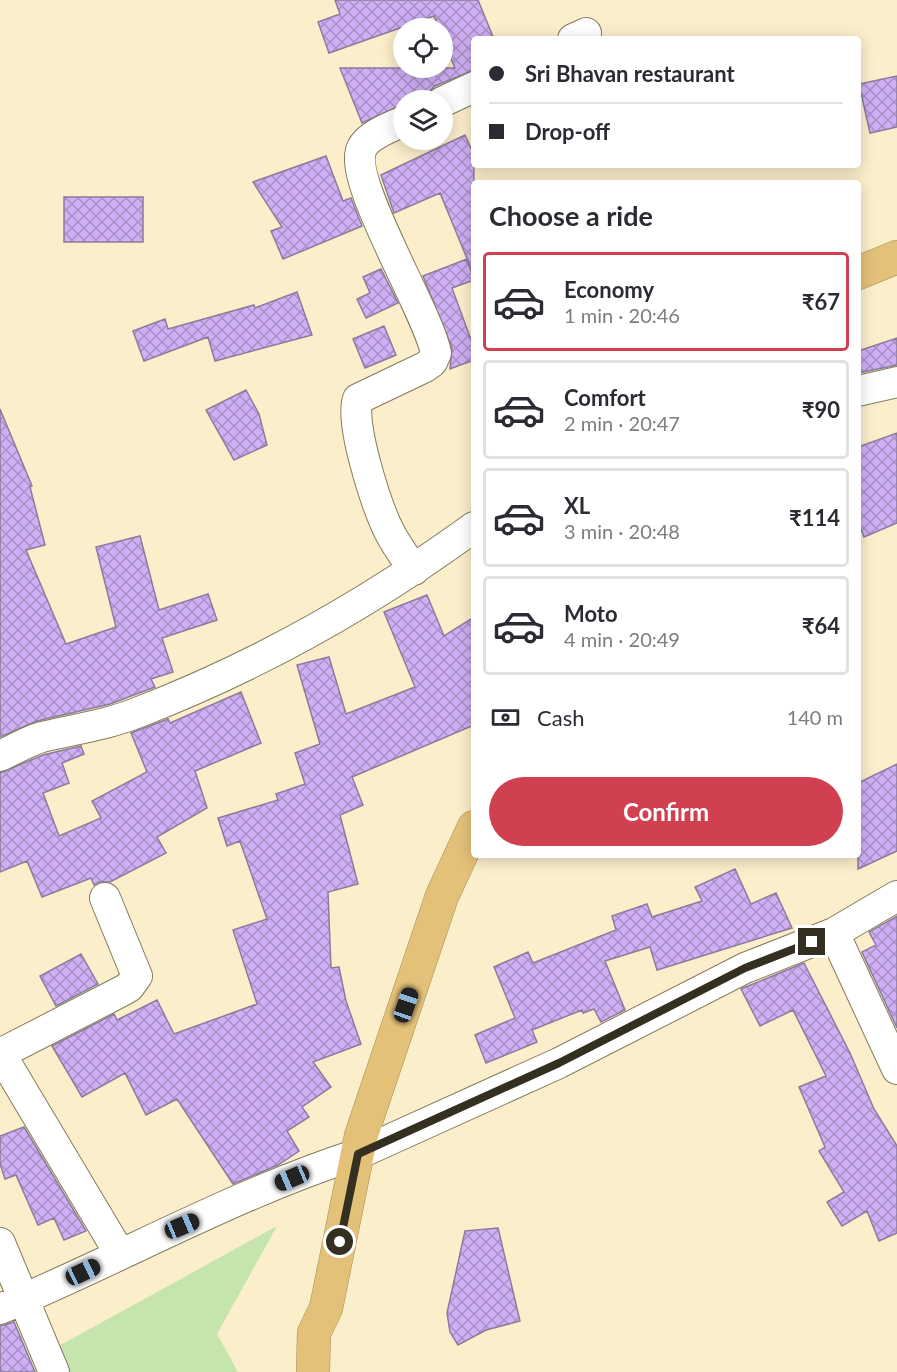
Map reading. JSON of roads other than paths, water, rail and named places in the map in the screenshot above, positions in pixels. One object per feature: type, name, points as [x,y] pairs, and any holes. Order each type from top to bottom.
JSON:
[{"type":"highway","points":[[861,272],[897,258]]},
{"type":"highway","points":[[313,1372],[314,1333],[326,1308],[361,1136],[442,896],[471,833]]},
{"type":"highway","points":[[326,1308],[335,1330],[333,1372]]},
{"type":"street","points":[[453,97],[471,88]]},
{"type":"street","points":[[393,126],[362,146],[359,157],[362,175],[381,226],[419,305],[436,353],[432,362],[425,367],[358,399],[355,416],[363,453],[388,529],[414,570]]},
{"type":"street","points":[[861,390],[897,382]]},
{"type":"street","points":[[0,756],[40,738],[89,729],[139,713],[254,661],[414,570],[471,529]]},
{"type":"street","points":[[12,1304],[303,1174],[358,1154],[559,1063],[745,968],[834,933],[897,896]]},
{"type":"street","points":[[105,898],[137,975],[129,987],[0,1053],[120,1254]]},
{"type":"street","points":[[834,933],[897,1069]]},
{"type":"street","points":[[0,1243],[12,1304],[54,1372]]}]
